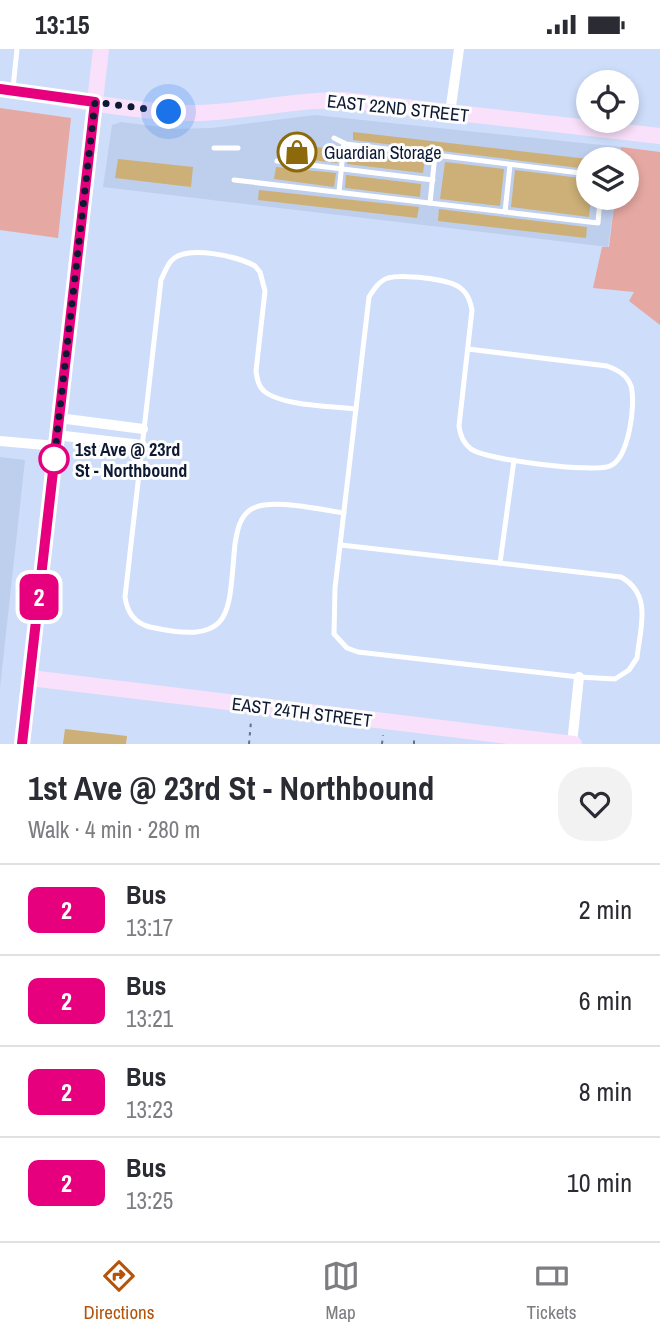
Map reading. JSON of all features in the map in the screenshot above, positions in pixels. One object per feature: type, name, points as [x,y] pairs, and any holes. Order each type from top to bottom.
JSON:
[{"type":"street","points":[[22,744],[101,49]]},
{"type":"street","points":[[450,113],[459,49]]},
{"type":"street","name":"EAST 22ND STREET","points":[[6,90],[195,113],[317,100],[343,100],[660,136]]},
{"type":"street","points":[[59,418],[143,429]]},
{"type":"street","points":[[0,441],[56,440],[142,445]]},
{"type":"street","points":[[573,744],[579,677]]},
{"type":"street","name":"EAST 24TH STREET","points":[[30,678],[573,744]]},
{"type":"lane","points":[[6,90],[17,49]]},
{"type":"lane","points":[[334,138],[344,143],[576,173]]},
{"type":"lane","points":[[339,192],[344,143]]},
{"type":"lane","points":[[214,148],[238,148]]},
{"type":"lane","points":[[430,203],[435,155]]},
{"type":"lane","points":[[277,161],[433,180]]},
{"type":"lane","points":[[505,212],[510,165]]},
{"type":"lane","points":[[234,180],[598,223],[599,210]]},
{"type":"lane","points":[[344,513],[270,504],[251,509],[244,515],[237,530],[228,609],[219,625],[210,631],[195,633],[149,627],[135,620],[129,613],[125,597],[161,280],[172,260],[191,253],[242,259],[260,271],[265,291],[256,371],[263,391],[279,399],[356,409]]},
{"type":"lane","points":[[341,545],[621,577],[638,591],[643,607],[637,659],[615,679],[579,677],[350,650],[337,639],[333,631],[341,545],[369,297],[387,278],[449,282],[467,295],[472,310],[459,426],[460,435],[467,446],[477,453],[514,460],[593,469],[613,465],[622,456],[626,446],[632,399],[631,387],[624,375],[607,366],[468,349]]},
{"type":"lane","points":[[500,563],[514,460]]},
{"type":"path","points":[[248,744],[251,721]]},
{"type":"shaded area","points":[[0,108],[71,118],[58,238],[0,230]]},
{"type":"shaded area","points":[[315,115],[621,147],[576,147],[576,210],[613,210],[608,247],[103,187],[112,125],[121,122],[176,129],[212,128]]},
{"type":"shaded area","points":[[639,149],[660,152],[660,325],[629,301],[634,292],[593,288],[602,247],[609,247],[614,210],[639,210]]},
{"type":"shaded area","points":[[0,457],[25,460],[0,688]]},
{"type":"building","points":[[353,132],[576,158],[576,168],[353,140]]},
{"type":"building","points":[[289,143],[338,150],[337,163],[287,157]]},
{"type":"building","points":[[348,151],[425,159],[423,173],[347,164]]},
{"type":"building","points":[[118,159],[193,167],[191,187],[115,178]]},
{"type":"building","points":[[445,162],[504,169],[500,206],[440,199]]},
{"type":"building","points":[[276,167],[336,173],[334,187],[274,179]]},
{"type":"building","points":[[515,170],[576,178],[576,210],[590,210],[589,217],[511,207]]},
{"type":"building","points":[[346,175],[421,184],[420,197],[345,188]]},
{"type":"building","points":[[259,190],[419,207],[417,218],[258,200]]},
{"type":"building","points":[[439,209],[587,227],[586,238],[438,221]]},
{"type":"building","points":[[65,729],[127,736],[126,744],[63,744]]},
{"type":"bus line","name":"2","points":[[0,89],[95,102],[22,744]]},
{"type":"place","name":"Guardian Storage","points":[[297,152]]},
{"type":"place","name":"1st Ave @ 23rd St - Northbound","points":[[54,459]]},
{"type":"route","points":[[54,459],[53,469],[95,102],[169,112]]}]
